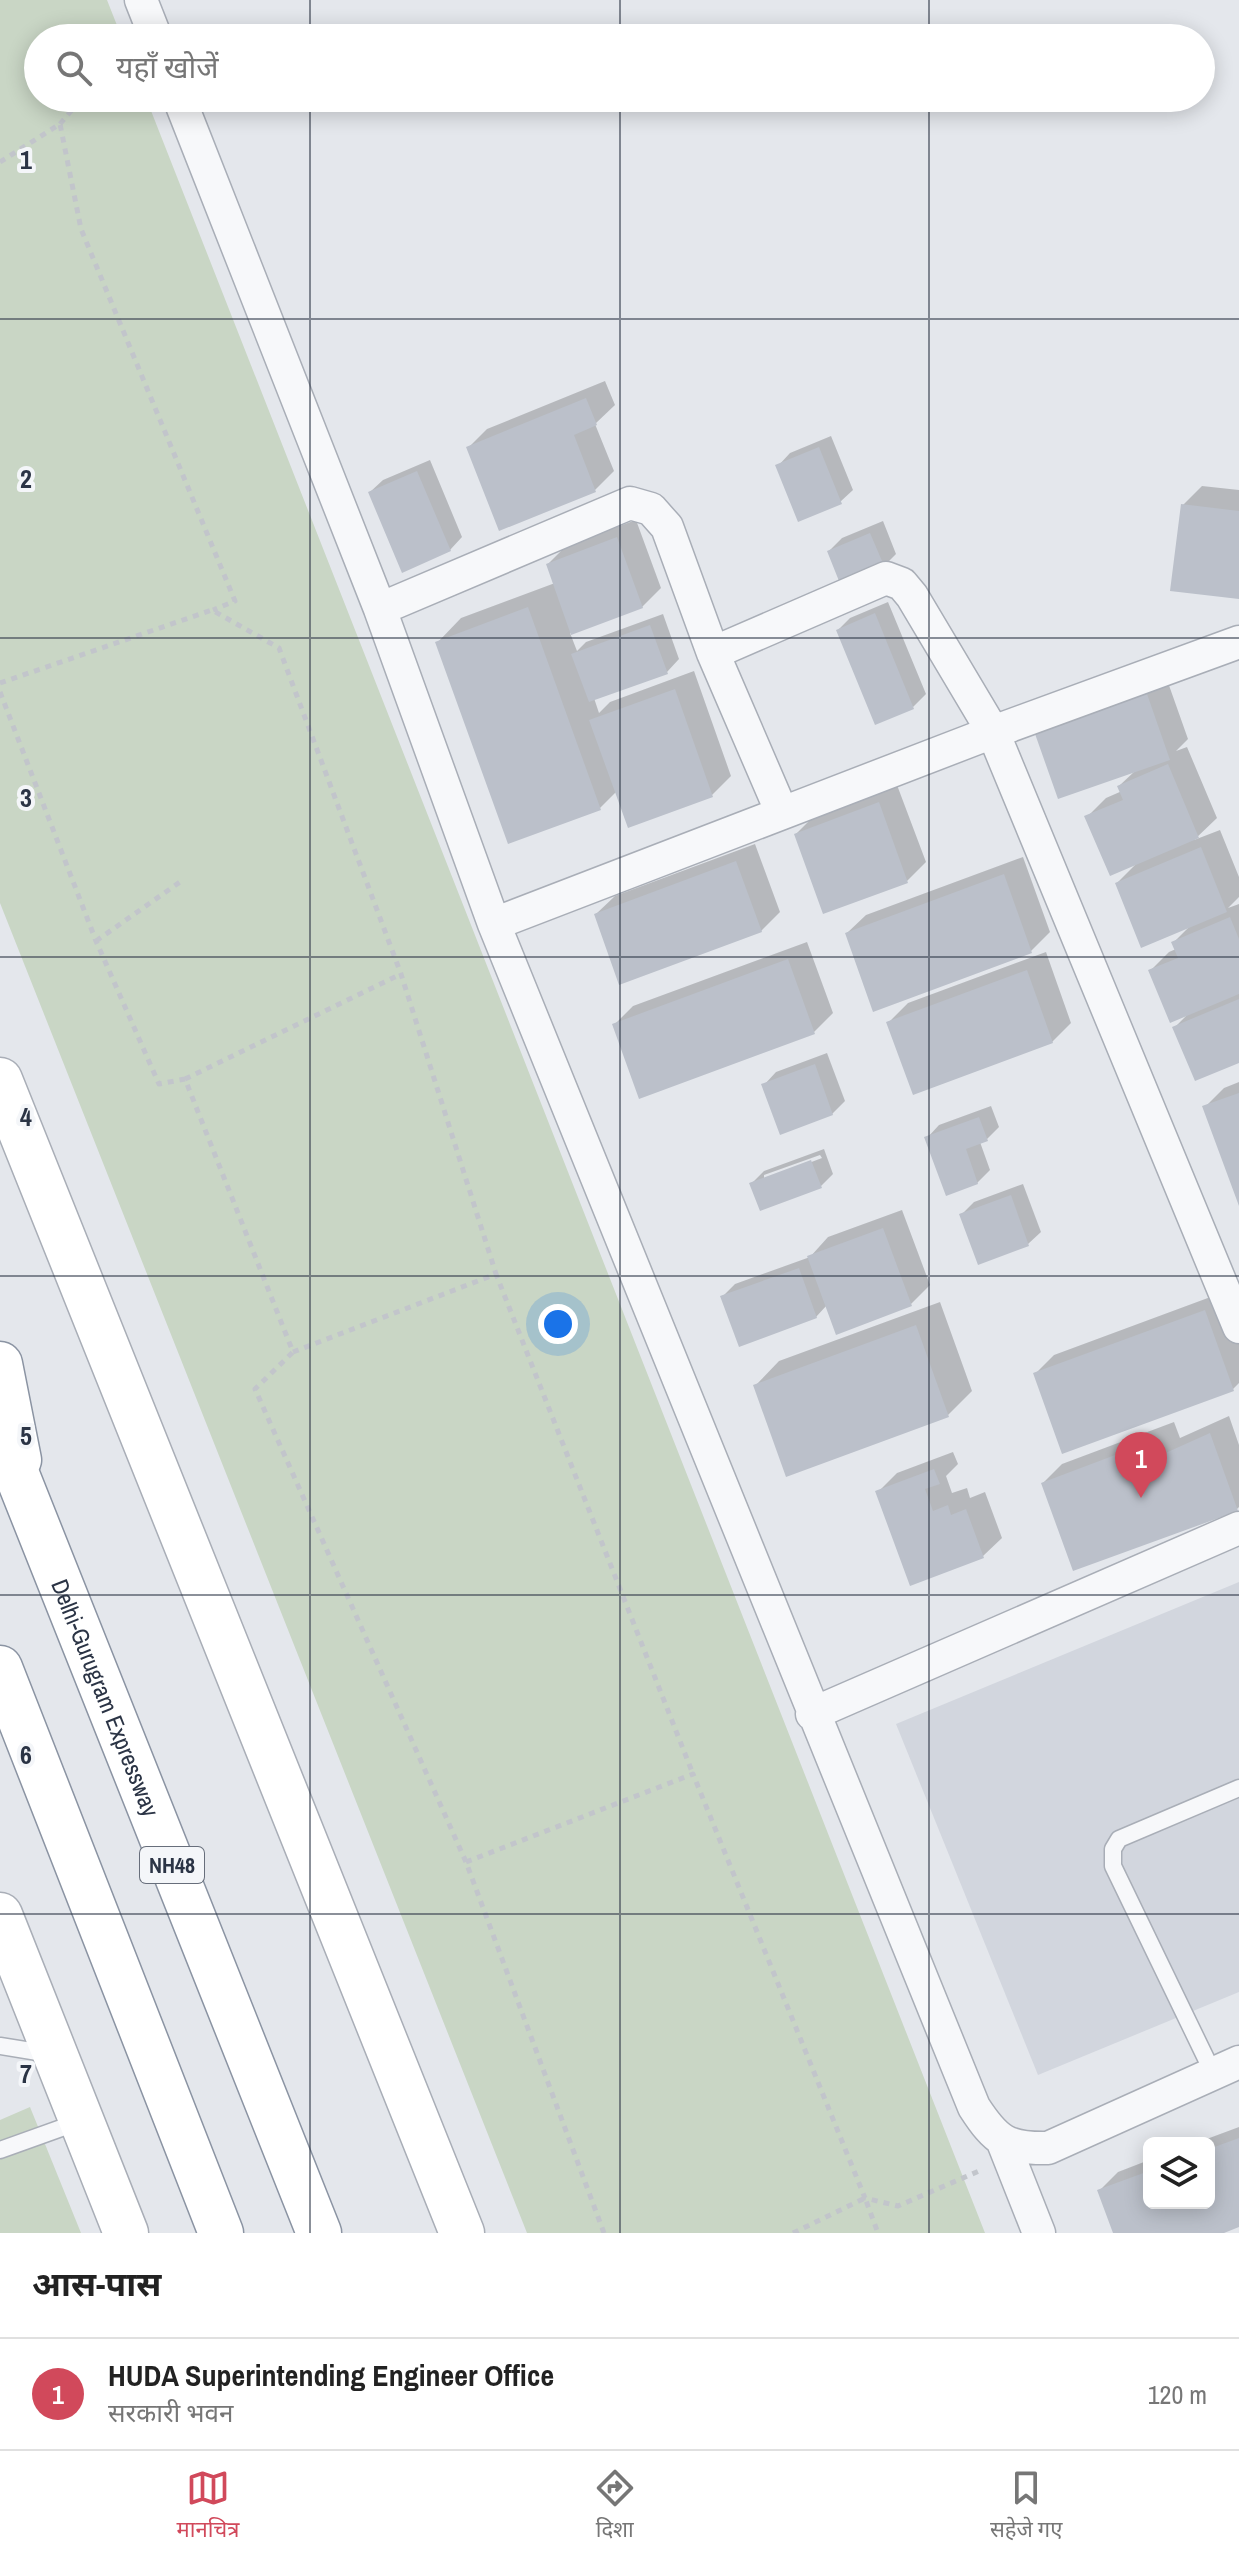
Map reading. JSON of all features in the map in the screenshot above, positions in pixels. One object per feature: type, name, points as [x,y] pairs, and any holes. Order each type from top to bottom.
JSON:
[{"type":"main road","points":[[0,1080],[462,2233]]},
{"type":"main road","points":[[0,1364],[26,1497]]},
{"type":"main road","name":"Delhi-Gurugram Expressway","points":[[0,1432],[319,2233]]},
{"type":"main road","points":[[0,1668],[217,2227]]},
{"type":"main road","points":[[0,1915],[126,2233]]},
{"type":"street","points":[[141,0],[150,24]]},
{"type":"street","points":[[185,112],[380,609],[494,924],[812,1714],[974,2107],[1006,2150],[1039,2233]]},
{"type":"street","points":[[380,609],[630,503],[651,509],[667,527],[713,653],[782,813]]},
{"type":"street","points":[[713,653],[886,578],[902,584],[912,596],[993,732],[1239,1327]]},
{"type":"street","points":[[494,924],[993,732],[1239,642]]},
{"type":"street","points":[[812,1714],[1239,1528]]},
{"type":"street","points":[[1006,2150],[1048,2148],[1226,2068]]},
{"type":"lane","points":[[1226,2068],[1113,1866],[1113,1849],[1119,1839],[1239,1788]]},
{"type":"lane","points":[[0,2046],[55,2054]]},
{"type":"lane","points":[[0,2150],[82,2121]]},
{"type":"path","points":[[0,162],[60,124],[70,112]]},
{"type":"path","points":[[0,683],[235,601],[81,229],[60,124]]},
{"type":"path","points":[[212,610],[279,648],[401,974],[496,1274],[878,2233]]},
{"type":"path","points":[[0,692],[96,941],[159,1084],[185,1079],[401,974]]},
{"type":"path","points":[[96,941],[180,882]]},
{"type":"path","points":[[185,1079],[293,1352]]},
{"type":"path","points":[[496,1274],[293,1352],[255,1389],[466,1862],[604,2233]]},
{"type":"path","points":[[466,1862],[693,1774]]},
{"type":"path","points":[[793,2233],[865,2198],[898,2206],[1006,2150]]},
{"type":"shaded area","points":[[1239,1582],[1239,1992],[1038,2075],[896,1724]]},
{"type":"green space","points":[[0,0],[107,0],[116,24],[24,24],[24,112],[152,112],[985,2233],[527,2233],[0,903]]},
{"type":"green space","points":[[30,2107],[81,2233],[0,2233],[0,2120]]},
{"type":"building","points":[[586,398],[597,425],[574,435],[596,492],[499,531],[466,447]]},
{"type":"building","points":[[819,447],[842,504],[798,522],[775,465]]},
{"type":"building","points":[[417,471],[451,551],[402,573],[368,492]]},
{"type":"building","points":[[1181,504],[1239,511],[1239,599],[1170,591]]},
{"type":"building","points":[[870,533],[885,568],[841,586],[827,551]]},
{"type":"building","points":[[617,537],[643,608],[571,635],[546,564]]},
{"type":"building","points":[[528,607],[601,810],[508,844],[435,642]]},
{"type":"building","points":[[875,613],[914,709],[875,725],[836,630]]},
{"type":"building","points":[[650,625],[668,674],[589,702],[571,654]]},
{"type":"building","points":[[675,689],[713,797],[628,828],[589,720]]},
{"type":"building","points":[[1146,691],[1170,760],[1058,799],[1034,731]]},
{"type":"building","points":[[1168,764],[1199,838],[1110,876],[1084,816],[1123,800],[1117,786]]},
{"type":"building","points":[[879,802],[908,883],[823,914],[794,834]]},
{"type":"building","points":[[1201,847],[1227,912],[1141,948],[1115,883]]},
{"type":"building","points":[[736,861],[762,932],[619,985],[594,914]]},
{"type":"building","points":[[1004,874],[1032,953],[873,1012],[845,933]]},
{"type":"building","points":[[1230,917],[1239,939],[1239,994],[1170,1023],[1148,970],[1178,958],[1171,942]]},
{"type":"building","points":[[788,959],[815,1034],[639,1099],[612,1024]]},
{"type":"building","points":[[1027,970],[1053,1043],[913,1095],[886,1022]]},
{"type":"building","points":[[1239,999],[1239,1063],[1195,1081],[1172,1027]]},
{"type":"building","points":[[815,1064],[833,1115],[780,1135],[761,1084]]},
{"type":"building","points":[[1239,1093],[1239,1206],[1202,1106]]},
{"type":"building","points":[[979,1117],[988,1141],[966,1149],[978,1184],[946,1196],[924,1137]]},
{"type":"building","points":[[811,1160],[822,1188],[760,1211],[749,1183]]},
{"type":"building","points":[[1011,1195],[1029,1246],[978,1265],[959,1214]]},
{"type":"building","points":[[883,1228],[912,1306],[836,1335],[807,1256]]},
{"type":"building","points":[[799,1268],[817,1318],[739,1347],[720,1296]]},
{"type":"building","points":[[1205,1310],[1234,1391],[1062,1454],[1033,1373]]},
{"type":"building","points":[[916,1325],[949,1417],[786,1477],[753,1385]]},
{"type":"building","points":[[1210,1433],[1238,1511],[1073,1571],[1041,1483],[1155,1440],[1161,1455]]},
{"type":"building","points":[[934,1469],[940,1484],[925,1489],[933,1511],[948,1505],[951,1515],[966,1509],[984,1558],[910,1586],[875,1491]]},
{"type":"building","points":[[1239,2138],[1239,2227],[1224,2233],[1113,2233],[1097,2190],[1143,2173],[1143,2209],[1215,2209],[1215,2147]]},
{"type":"place","name":"HUDA Superintending Engineer Office","points":[[1141,1498]]}]
